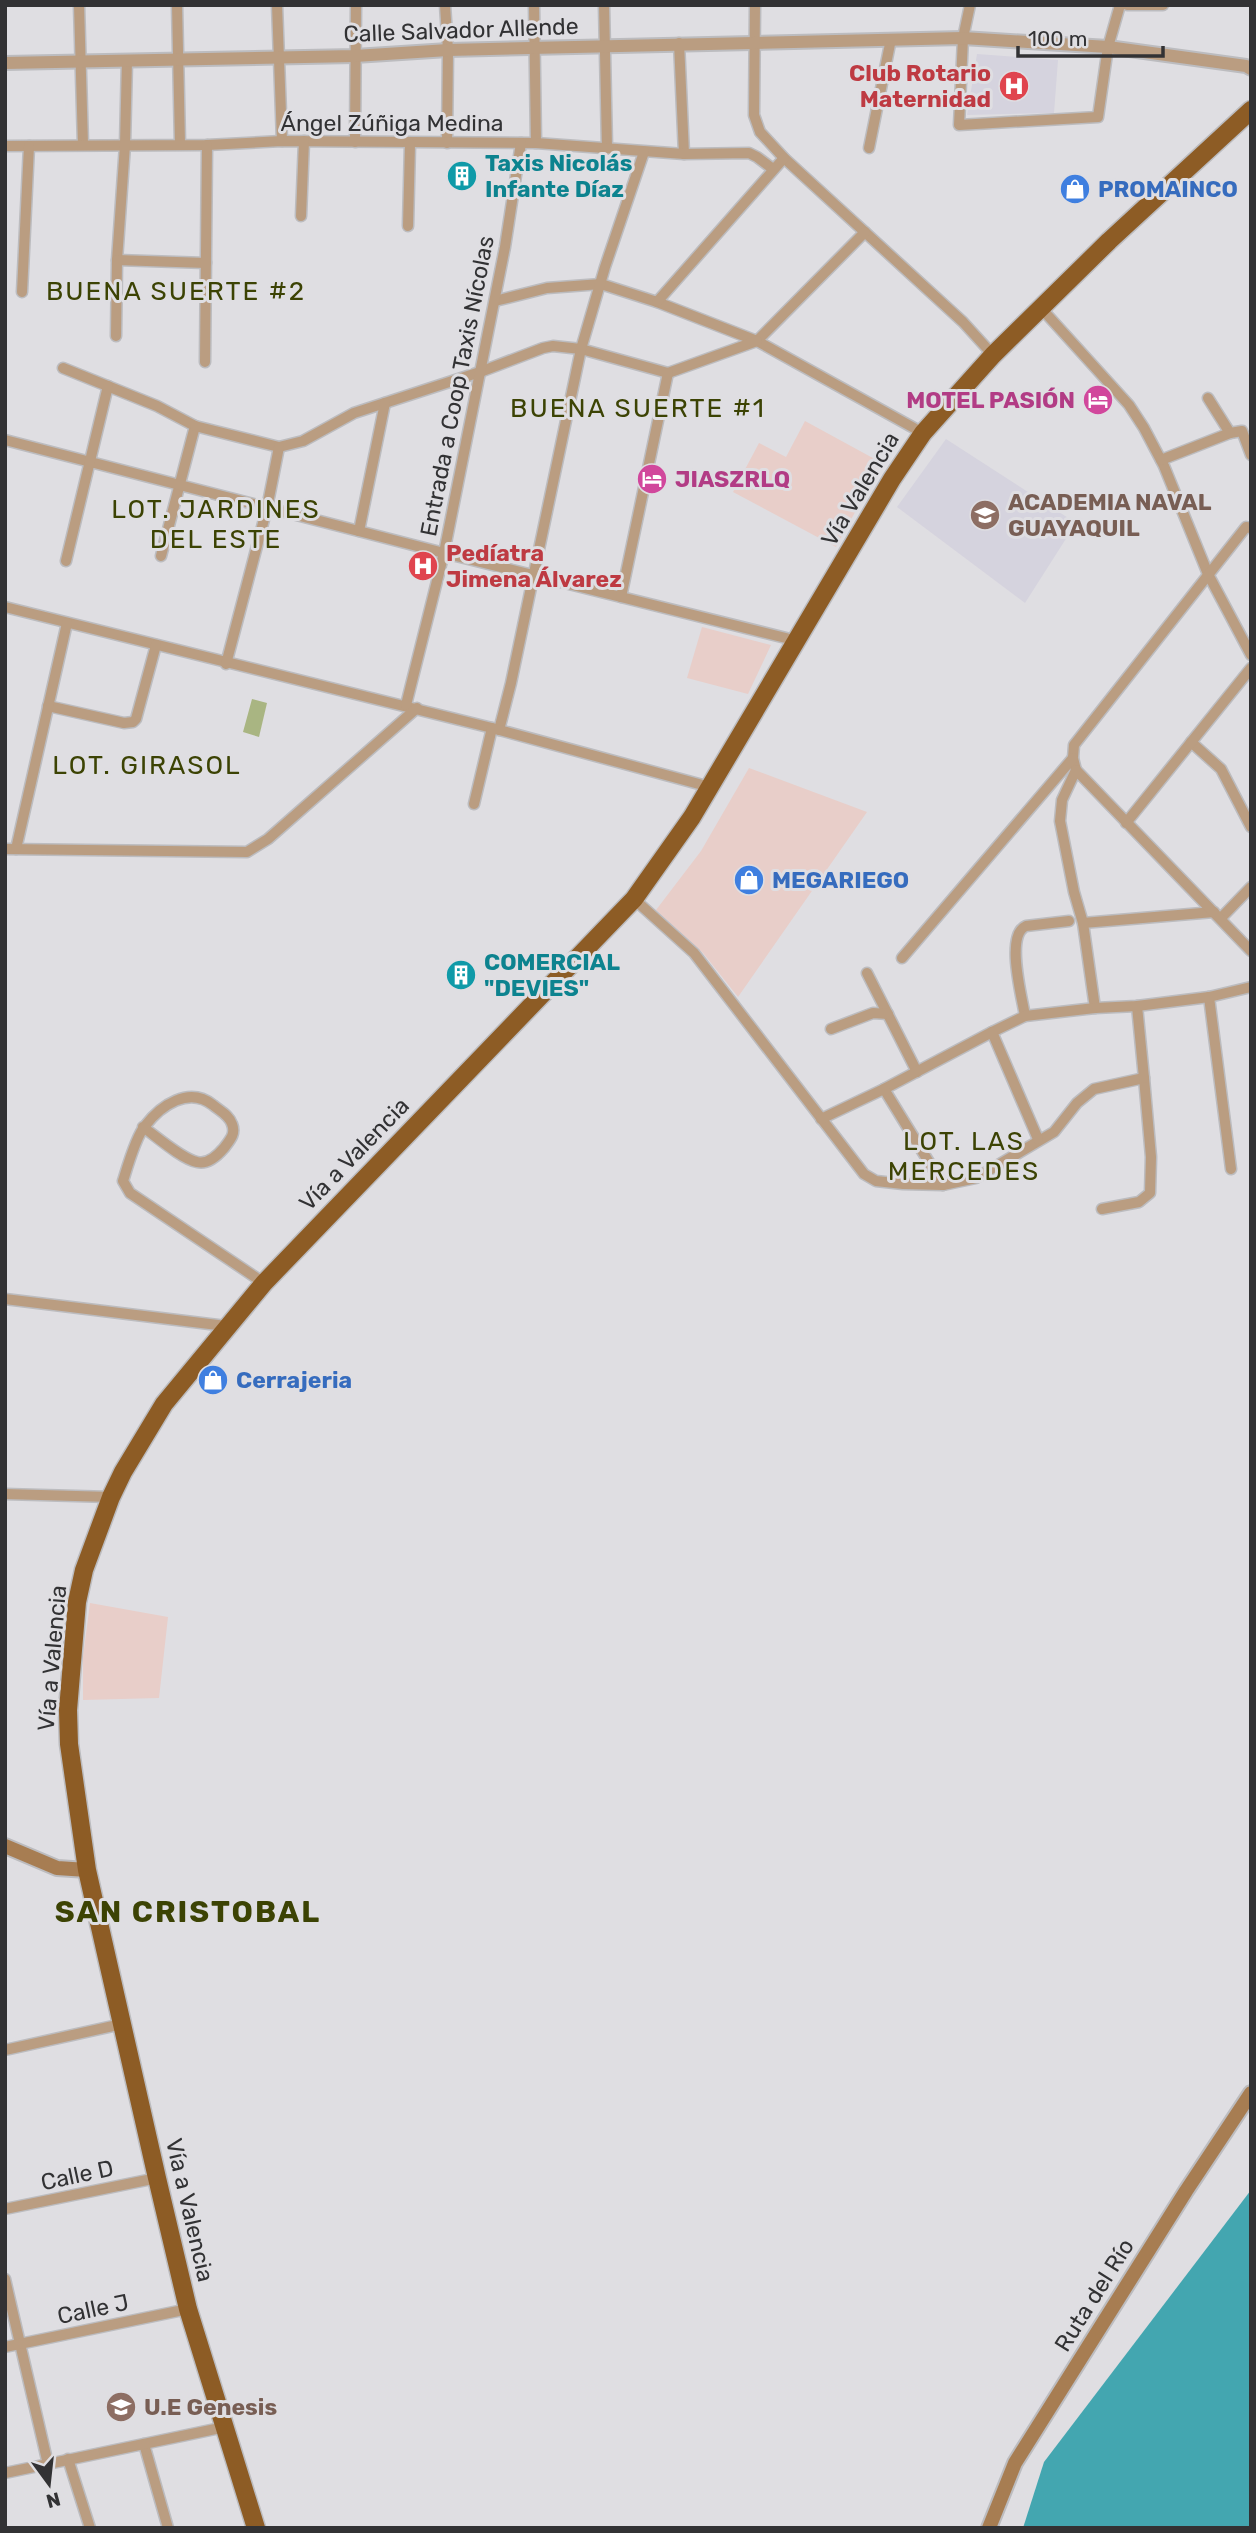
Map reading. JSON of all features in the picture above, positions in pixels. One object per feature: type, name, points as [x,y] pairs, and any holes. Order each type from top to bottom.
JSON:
[{"type":"highway","name":"Vía Valencia","points":[[710,787],[892,479],[923,433],[993,355],[1109,241],[1251,110]]},
{"type":"highway","name":"Vía a Valencia","points":[[255,2527],[188,2309],[87,1870],[69,1744],[68,1710],[77,1602],[84,1570],[123,1472],[164,1404],[226,1326],[264,1283],[634,899],[710,787]]},
{"type":"main road","points":[[5,1846],[57,1868],[87,1870]]},
{"type":"main road","name":"Ruta del Río","points":[[989,2528],[1015,2463],[1251,2093]]},
{"type":"street","points":[[79,5],[83,145]]},
{"type":"street","points":[[177,5],[180,144]]},
{"type":"street","points":[[278,5],[282,141]]},
{"type":"street","points":[[355,142],[356,5]]},
{"type":"street","points":[[445,5],[448,50],[447,143]]},
{"type":"street","points":[[534,5],[536,143]]},
{"type":"street","points":[[604,5],[607,148]]},
{"type":"street","points":[[755,5],[753,105],[760,132],[784,158],[963,323],[993,355]]},
{"type":"street","points":[[970,5],[963,38],[959,125],[1098,117],[1108,47],[1121,5]]},
{"type":"street","points":[[1127,5],[1163,5]]},
{"type":"street","name":"Calle Salvador Allende","points":[[5,62],[355,56],[448,50],[679,43],[963,38],[1108,47],[1246,66],[1251,69]]},
{"type":"street","points":[[869,148],[891,39]]},
{"type":"street","points":[[679,43],[684,154]]},
{"type":"street","points":[[116,336],[127,60]]},
{"type":"street","name":"Ángel Zúñiga Medina","points":[[5,146],[206,145],[282,141],[536,143],[684,154],[749,153],[773,169]]},
{"type":"street","points":[[301,216],[304,141]]},
{"type":"street","points":[[408,226],[410,144]]},
{"type":"street","name":"Entrada a Coop Taxis Nícolas","points":[[406,705],[444,553],[495,301],[521,144]]},
{"type":"street","points":[[205,362],[206,145]]},
{"type":"street","points":[[22,292],[29,146]]},
{"type":"street","points":[[474,804],[511,683],[581,349],[645,152]]},
{"type":"street","points":[[657,302],[784,158]]},
{"type":"street","points":[[63,368],[157,406],[195,426],[279,447],[303,441],[354,413],[480,372],[543,348],[553,346],[581,349],[668,373],[757,341],[865,232]]},
{"type":"street","points":[[117,260],[206,263]]},
{"type":"street","points":[[495,301],[547,288],[601,284],[657,302],[757,341],[923,433]]},
{"type":"street","points":[[1041,308],[1129,405],[1161,460],[1208,574],[1251,655]]},
{"type":"street","points":[[621,597],[668,373]]},
{"type":"street","points":[[66,561],[108,386]]},
{"type":"street","points":[[1208,398],[1230,433]]},
{"type":"street","points":[[359,531],[385,404]]},
{"type":"street","points":[[161,556],[195,426]]},
{"type":"street","points":[[1161,460],[1230,433],[1242,431],[1251,455]]},
{"type":"street","points":[[5,440],[798,641]]},
{"type":"street","points":[[226,664],[267,508],[279,447]]},
{"type":"street","points":[[1250,525],[1208,574],[1074,745],[1073,758],[1076,770],[1251,951]]},
{"type":"street","points":[[5,607],[226,664],[406,705],[710,787]]},
{"type":"street","points":[[67,623],[11,849],[247,852],[268,839],[417,708]]},
{"type":"street","points":[[48,706],[124,723],[133,722],[156,645]]},
{"type":"street","points":[[1126,823],[1251,668]]},
{"type":"street","points":[[1191,742],[1221,769],[1251,827]]},
{"type":"street","points":[[902,958],[1073,758]]},
{"type":"street","points":[[1060,821],[1062,800],[1076,770]]},
{"type":"street","points":[[1054,780],[1070,875],[1083,923],[1095,1008]]},
{"type":"street","points":[[1083,923],[1217,915],[1251,887]]},
{"type":"street","points":[[634,899],[694,953],[869,1178],[903,1184],[943,1185],[986,1174],[1038,1139],[1054,1132],[1077,1103],[1094,1089],[1144,1078]]},
{"type":"street","points":[[1026,1016],[1015,952],[1016,935],[1020,928],[1026,926],[1069,921]]},
{"type":"street","points":[[867,973],[917,1072]]},
{"type":"street","points":[[821,1119],[1026,1016],[1209,997],[1251,986]]},
{"type":"street","points":[[1209,997],[1231,1169]]},
{"type":"street","points":[[1102,1209],[1139,1202],[1146,1198],[1152,1188],[1137,1006]]},
{"type":"street","points":[[831,1029],[873,1013],[888,1014]]},
{"type":"street","points":[[992,1032],[1038,1139]]},
{"type":"street","points":[[884,1089],[943,1185]]},
{"type":"street","points":[[143,1127],[196,1163],[204,1163],[219,1154],[232,1139],[234,1130],[228,1116],[207,1100],[197,1097],[174,1101],[143,1127],[124,1176],[125,1186],[130,1193],[264,1283]]},
{"type":"street","points":[[5,1299],[226,1326]]},
{"type":"street","points":[[5,1494],[111,1497]]},
{"type":"street","points":[[5,2050],[122,2024]]},
{"type":"street","name":"Calle D","points":[[5,2209],[157,2178]]},
{"type":"street","points":[[6,2283],[48,2464]]},
{"type":"street","name":"Calle J","points":[[5,2347],[188,2309]]},
{"type":"street","points":[[5,2473],[225,2427]]},
{"type":"street","points":[[144,2444],[167,2528]]},
{"type":"street","points":[[68,2459],[90,2528]]},
{"type":"shaded area","name":"Club Rotario Maternidad","points":[[977,54],[1058,60],[1054,113],[967,115]]},
{"type":"shaded area","points":[[805,421],[882,463],[836,547],[733,492],[759,443],[786,457]]},
{"type":"shaded area","name":"ACADEMIA NAVAL GUAYAQUIL","points":[[946,439],[1076,523],[1025,603],[897,507]]},
{"type":"shaded area","points":[[702,627],[771,645],[748,694],[687,678]]},
{"type":"shaded area","name":"MEGARIEGO","points":[[749,768],[867,812],[738,997],[703,953],[656,910],[701,851]]},
{"type":"shaded area","points":[[90,1603],[168,1617],[159,1698],[83,1700],[83,1657]]},
{"type":"green space","points":[[252,699],[267,703],[259,737],[243,732]]},
{"type":"water","points":[[1251,2190],[1251,2528],[1023,2528],[1044,2462]]},
{"type":"place","name":"Club Rotario Maternidad","points":[[1014,86]]},
{"type":"place","name":"Taxis Nicolás Infante Díaz","points":[[462,176]]},
{"type":"place","name":"PROMAINCO","points":[[1075,189]]},
{"type":"place","name":"MOTEL PASIÓN","points":[[1098,400]]},
{"type":"place","name":"JIASZRLQ","points":[[652,479]]},
{"type":"place","name":"ACADEMIA NAVAL GUAYAQUIL","points":[[985,515]]},
{"type":"place","name":"Pedíatra Jimena Álvarez","points":[[423,566]]},
{"type":"place","name":"MEGARIEGO","points":[[749,880]]},
{"type":"place","name":"COMERCIAL \"DEVIES\"","points":[[461,975]]},
{"type":"place","name":"Cerrajeria","points":[[213,1380]]},
{"type":"place","name":"U.E Genesis","points":[[121,2407]]},
{"type":"district","name":"BUENA SUERTE #2","points":[[176,291]]},
{"type":"district","name":"BUENA SUERTE #1","points":[[638,408]]},
{"type":"district","name":"LOT. JARDINES DEL ESTE","points":[[216,524]]},
{"type":"district","name":"LOT. GIRASOL","points":[[147,765]]},
{"type":"district","name":"LOT. LAS MERCEDES","points":[[964,1156]]},
{"type":"district","name":"SAN CRISTOBAL","points":[[188,1912]]}]
